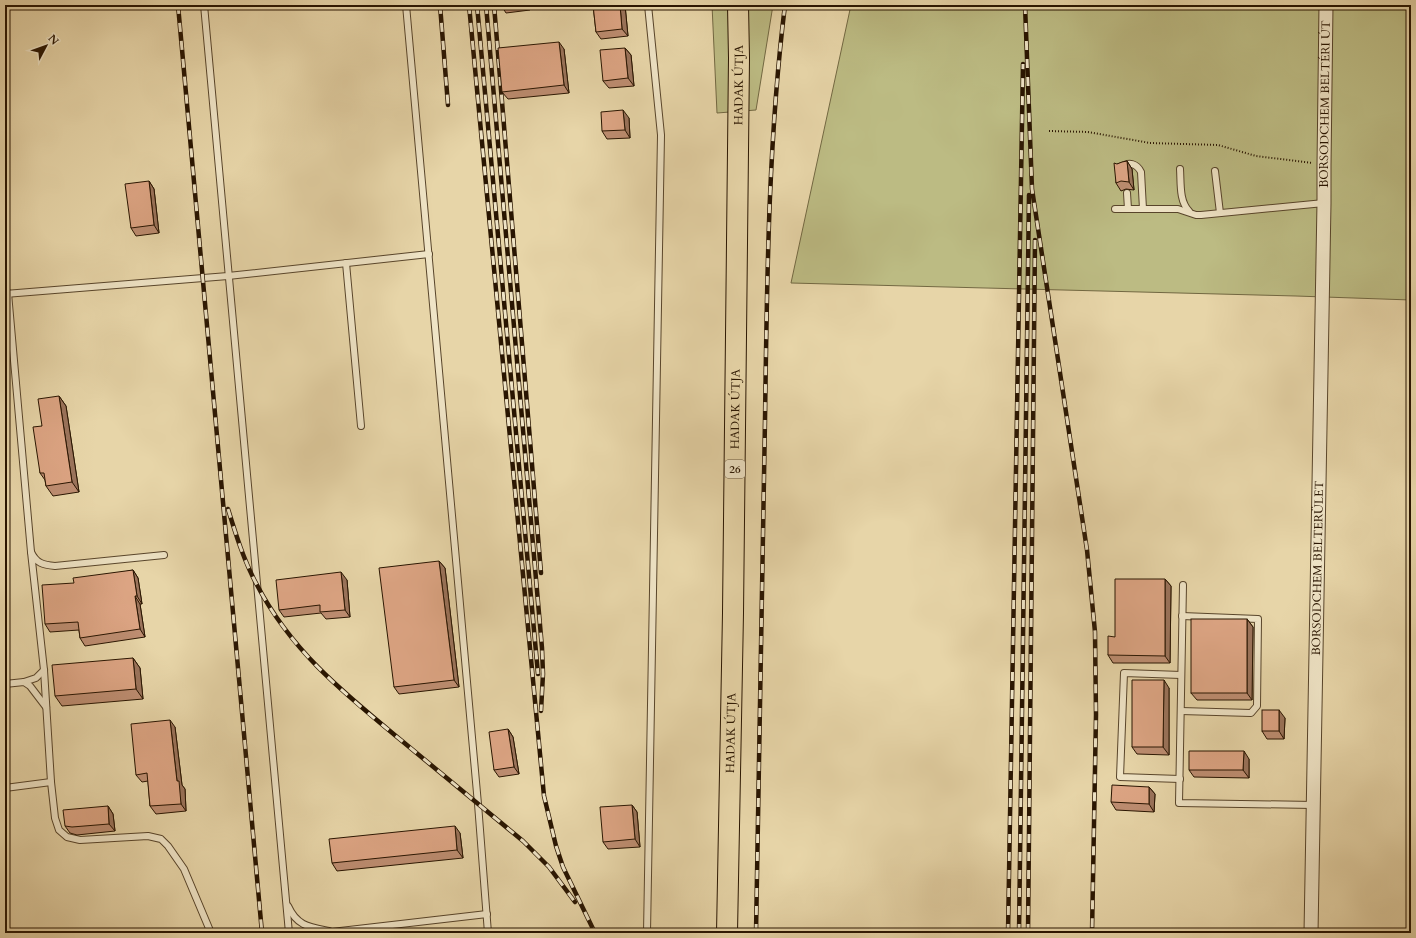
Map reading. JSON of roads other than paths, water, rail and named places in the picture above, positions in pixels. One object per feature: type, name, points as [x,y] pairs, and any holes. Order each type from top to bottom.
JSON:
[{"type":"main road","name":"HADAK ÚTJA","points":[[727,933],[734,573],[739,58],[738,5]]},
{"type":"street","name":"BORSODCHEM BELTÉRI ÚT","points":[[1324,203],[1326,5]]},
{"type":"street","name":"BORSODCHEM BELTERÜLET","points":[[1311,933],[1324,203]]},
{"type":"lane","points":[[204,5],[289,933]]},
{"type":"lane","points":[[406,5],[477,788],[488,933]]},
{"type":"lane","points":[[647,933],[661,135],[648,5]]},
{"type":"lane","points":[[1122,167],[1127,164],[1132,164],[1141,172],[1143,209]]},
{"type":"lane","points":[[1180,169],[1182,200],[1184,206],[1190,213]]},
{"type":"lane","points":[[1215,171],[1220,213]]},
{"type":"lane","points":[[1127,193],[1128,209]]},
{"type":"lane","points":[[1115,209],[1178,208],[1196,215],[1324,203]]},
{"type":"lane","points":[[211,933],[184,869],[168,846],[161,839],[148,836],[80,840],[67,837],[60,830],[55,818],[51,782],[44,670],[6,294],[228,276],[429,254]]},
{"type":"lane","points":[[346,263],[362,426]]},
{"type":"lane","points":[[31,552],[34,559],[39,563],[55,566],[164,555]]},
{"type":"lane","points":[[1183,586],[1179,803],[1314,805]]},
{"type":"lane","points":[[1181,711],[1251,713],[1257,706],[1258,619],[1182,616]]},
{"type":"lane","points":[[5,684],[24,682],[36,678],[44,670]]},
{"type":"lane","points":[[1180,779],[1120,777],[1124,673],[1181,675]]},
{"type":"lane","points":[[24,682],[30,686],[46,707]]},
{"type":"lane","points":[[5,788],[51,782]]},
{"type":"lane","points":[[285,899],[292,914],[300,923],[313,928],[332,932]]},
{"type":"lane","points":[[323,933],[487,914]]},
{"type":"railway","points":[[178,5],[262,933]]},
{"type":"railway","points":[[440,5],[448,105]]},
{"type":"railway","points":[[469,5],[544,796],[556,846],[563,867],[595,933]]},
{"type":"railway","points":[[477,5],[538,674]]},
{"type":"railway","points":[[486,5],[542,648],[543,674],[541,711]]},
{"type":"railway","points":[[494,5],[541,573]]},
{"type":"railway","points":[[756,933],[769,212],[775,108],[785,5]]},
{"type":"railway","points":[[1025,5],[1032,189],[1087,550],[1095,632],[1096,715],[1092,933]]},
{"type":"railway","points":[[1008,933],[1023,64]]},
{"type":"railway","points":[[1019,933],[1029,195]]},
{"type":"railway","points":[[1028,933],[1035,240]]},
{"type":"railway","points":[[228,509],[237,538],[252,576],[271,609],[286,631],[303,651],[340,689],[523,841],[549,867],[575,902]]}]
